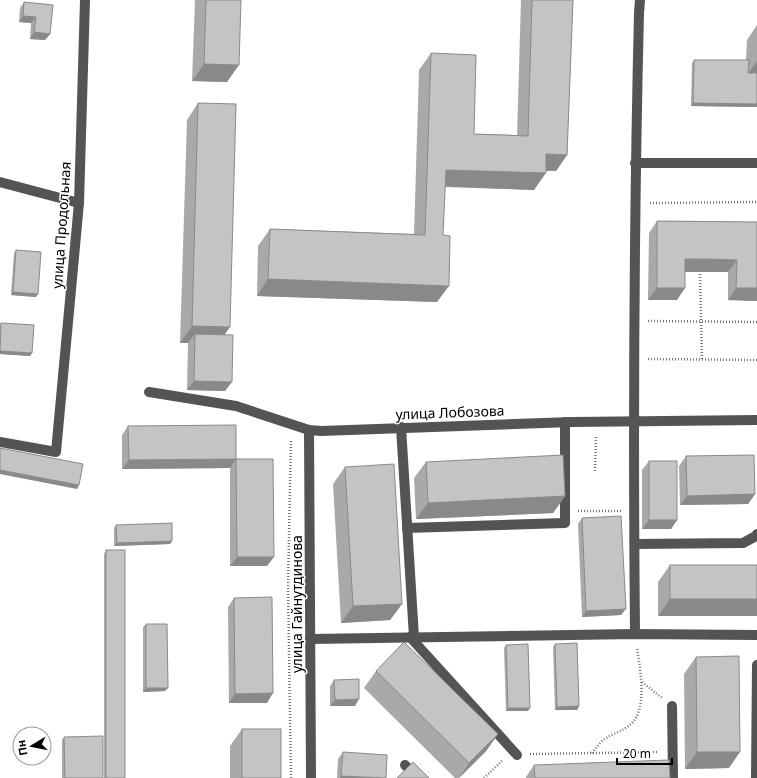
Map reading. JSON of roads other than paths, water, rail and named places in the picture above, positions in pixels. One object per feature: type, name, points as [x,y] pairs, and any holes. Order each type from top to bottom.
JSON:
[{"type":"street","name":"улица Продольная","points":[[0,442],[56,452],[79,203],[85,0]]},
{"type":"street","points":[[635,634],[635,163],[640,0]]},
{"type":"street","points":[[635,163],[757,163]]},
{"type":"street","points":[[0,182],[79,203]]},
{"type":"street","name":"улица Лобозова","points":[[149,392],[236,406],[300,428],[401,427],[634,420],[757,420]]},
{"type":"street","points":[[407,528],[566,523],[565,422]]},
{"type":"street","points":[[401,427],[412,637],[518,755]]},
{"type":"street","name":"улица Гайнутдинова","points":[[300,428],[310,639],[311,778]]},
{"type":"street","points":[[634,544],[743,543],[757,534]]},
{"type":"street","points":[[310,639],[635,634],[757,635]]},
{"type":"street","points":[[756,778],[757,665]]},
{"type":"street","points":[[672,706],[673,778]]},
{"type":"street","points":[[405,765],[418,778]]}]
